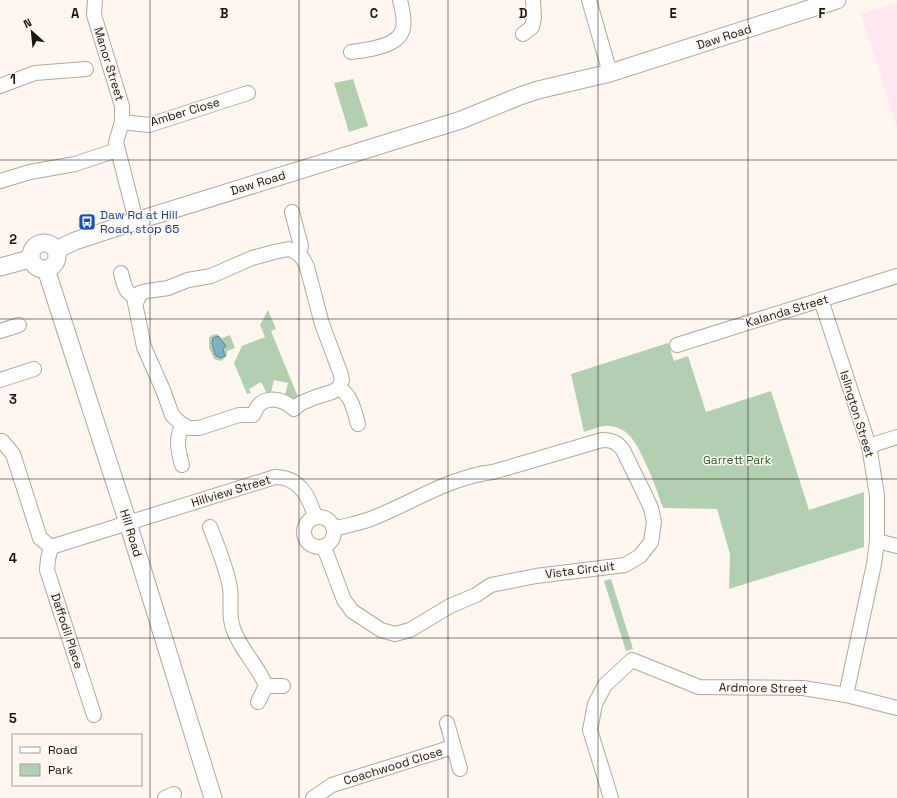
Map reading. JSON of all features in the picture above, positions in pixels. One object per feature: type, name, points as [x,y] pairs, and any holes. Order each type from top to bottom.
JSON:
[{"type":"street","name":"Manor Street","points":[[95,0],[94,15],[122,106],[122,122],[116,142],[136,221]]},
{"type":"street","points":[[351,52],[384,46],[398,38],[403,30],[403,16],[400,0]]},
{"type":"street","points":[[523,34],[532,27],[534,18],[533,0]]},
{"type":"street","points":[[589,0],[610,73]]},
{"type":"street","name":"Daw Road","points":[[56,250],[76,241],[136,221],[461,120],[507,100],[538,90],[610,73],[837,0]]},
{"type":"street","points":[[0,86],[35,73],[86,69]]},
{"type":"street","name":"Amber Close","points":[[122,122],[149,125],[248,93]]},
{"type":"street","points":[[0,182],[30,172],[75,164],[117,150]]},
{"type":"street","points":[[292,212],[301,246],[299,254]]},
{"type":"street","points":[[38,244],[50,244],[56,250],[56,262],[50,268],[38,268],[34,266],[30,259],[32,250],[38,244]]},
{"type":"street","points":[[289,249],[299,254],[304,259],[322,324],[340,372],[342,380],[339,388],[301,403],[294,409],[289,404],[280,400],[272,399],[260,404],[253,415],[239,415],[199,428],[189,428],[183,425],[172,416],[163,390],[144,347],[135,303],[140,293],[168,288],[188,280],[212,276],[252,258],[274,252],[289,249]]},
{"type":"street","points":[[0,267],[30,259]]},
{"type":"street","name":"Hill Road","points":[[46,269],[128,523],[213,798]]},
{"type":"street","points":[[121,273],[126,290],[129,294],[138,298]]},
{"type":"street","name":"Kalanda Street","points":[[677,345],[897,276]]},
{"type":"street","name":"Islington Street","points":[[821,300],[868,446],[877,495],[877,541],[874,564],[846,695]]},
{"type":"street","points":[[0,331],[19,325]]},
{"type":"street","points":[[0,380],[34,369]]},
{"type":"street","points":[[339,388],[350,400],[358,424]]},
{"type":"street","points":[[182,464],[178,453],[177,442],[179,432],[183,425]]},
{"type":"street","points":[[868,446],[897,437]]},
{"type":"street","name":"Vista Circuit","points":[[322,547],[344,600],[352,611],[380,630],[395,634],[410,630],[450,606],[476,595],[490,585],[536,576],[625,565],[640,556],[651,542],[654,522],[651,508],[623,450],[618,444],[611,440],[602,440],[494,472],[477,474],[446,485],[372,519],[334,529]]},
{"type":"street","points":[[0,441],[2,441],[13,454],[40,538],[51,547]]},
{"type":"street","name":"Hillview Street","points":[[51,547],[275,477],[284,477],[294,482],[305,493],[312,506],[315,517]]},
{"type":"street","points":[[315,517],[325,518],[332,524],[334,529],[333,538],[322,547],[312,546],[308,543],[304,534],[307,522],[315,517]]},
{"type":"street","points":[[210,527],[230,589],[229,611],[232,627],[240,644],[262,675],[266,686],[258,702]]},
{"type":"street","points":[[877,541],[897,546]]},
{"type":"street","name":"Daffodil Place","points":[[51,547],[47,570],[94,715]]},
{"type":"street","name":"Ardmore Street","points":[[611,798],[590,730],[595,704],[605,685],[632,660],[699,687],[802,688],[846,695],[897,708]]},
{"type":"street","points":[[266,686],[283,686]]},
{"type":"street","name":"Coachwood Close","points":[[447,724],[460,769]]},
{"type":"street","name":"Coachwood Close","points":[[313,798],[332,785],[454,747]]},
{"type":"shaded area","points":[[897,3],[897,128],[861,14]]},
{"type":"green space","points":[[353,79],[368,126],[349,132],[334,83]]},
{"type":"green space","points":[[268,310],[276,329],[271,331],[298,397],[294,399],[285,395],[288,383],[274,380],[271,392],[267,393],[261,382],[249,389],[251,393],[247,394],[234,363],[242,346],[265,337],[260,325]]},
{"type":"green space","points":[[217,334],[222,338],[230,335],[235,348],[227,351],[227,356],[221,361],[214,359],[209,348],[209,338],[212,335]]},
{"type":"green space","name":"Garrett Park","points":[[668,343],[674,361],[688,356],[706,412],[771,391],[809,510],[864,492],[864,547],[729,589],[730,554],[717,509],[663,508],[643,458],[628,434],[619,428],[609,426],[584,432],[571,374]]},
{"type":"green space","points":[[611,579],[633,649],[626,651],[604,581]]},
{"type":"water","points":[[218,336],[226,346],[223,349],[225,356],[220,358],[215,355],[212,343],[213,338]]},
{"type":"place","name":"Daw Rd at Hill Road, stop 65","points":[[87,222]]}]
